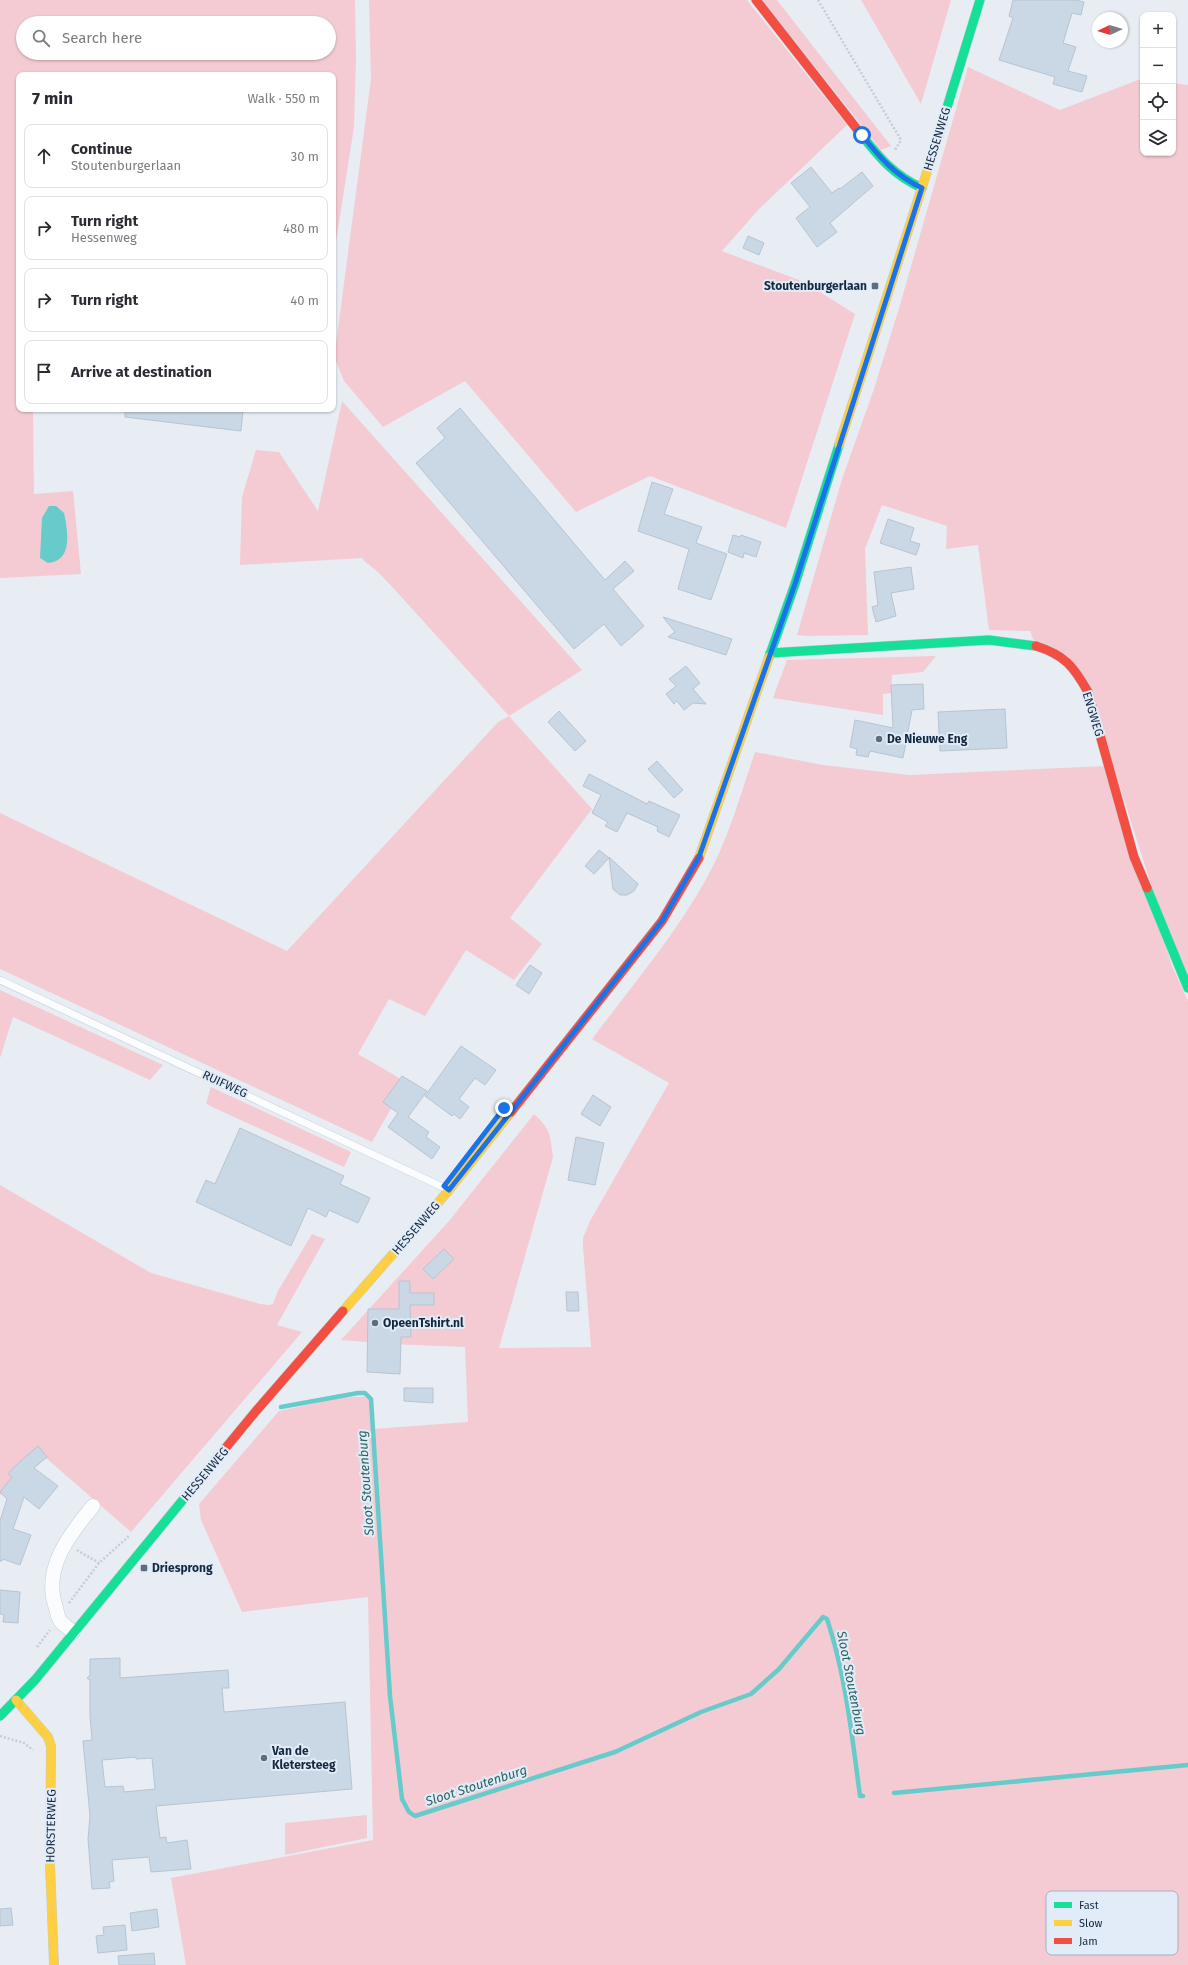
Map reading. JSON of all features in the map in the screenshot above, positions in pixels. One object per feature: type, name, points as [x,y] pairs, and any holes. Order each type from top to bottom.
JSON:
[{"type":"street","points":[[756,0],[883,162],[909,182],[922,188]]},
{"type":"street","name":"HESSENWEG","points":[[0,1716],[16,1700],[256,1411],[449,1190],[662,921],[699,857],[798,576],[922,188],[980,0]]},
{"type":"street","name":"ENGWEG","points":[[770,653],[988,640],[1025,644],[1055,652],[1076,670],[1088,692],[1134,857],[1188,988]]},
{"type":"street","points":[[73,1632],[61,1622],[59,1618],[51,1592],[54,1573],[64,1546],[73,1530],[93,1506]]},
{"type":"street","name":"HORSTERWEG","points":[[16,1700],[48,1737],[51,1746],[50,1864],[54,1965]]},
{"type":"lane","name":"RUIFWEG","points":[[0,980],[449,1190]]},
{"type":"path","points":[[818,0],[901,140],[897,148],[883,162]]},
{"type":"path","points":[[36,1649],[99,1563],[131,1535]]},
{"type":"path","points":[[64,1546],[80,1551],[99,1563]]},
{"type":"shaded area","points":[[0,0],[355,0],[356,58],[354,127],[336,242],[336,72],[16,72],[16,412],[33,412],[34,494],[73,491],[81,574],[0,578]]},
{"type":"shaded area","points":[[369,0],[747,0],[847,125],[759,209],[722,251],[804,282],[855,314],[786,528],[650,476],[576,512],[465,381],[383,427],[344,381],[336,361],[336,344],[371,79]]},
{"type":"shaded area","points":[[762,0],[777,0],[891,146],[881,150]]},
{"type":"shaded area","points":[[861,0],[951,0],[921,104]]},
{"type":"shaded area","points":[[968,67],[1060,110],[1140,79],[1140,156],[1176,156],[1176,83],[1188,85],[1188,983],[1165,928],[1087,684],[1033,639],[1030,631],[989,630],[978,545],[946,549],[947,526],[882,505],[865,549],[868,635],[797,635],[842,479],[874,389],[900,305]]},
{"type":"shaded area","points":[[342,401],[582,670],[509,716],[396,591],[378,572],[363,560],[363,558],[240,565],[242,497],[256,450],[279,452],[318,511]]},
{"type":"shaded area","points":[[936,656],[923,672],[892,675],[891,693],[883,694],[883,715],[773,698],[787,660]]},
{"type":"shaded area","points":[[509,716],[592,809],[510,918],[542,944],[514,980],[466,950],[425,1016],[389,999],[358,1054],[406,1082],[372,1142],[0,969],[0,813],[287,951],[498,722]]},
{"type":"shaded area","points":[[755,752],[823,765],[909,775],[1106,766],[1172,966],[1188,1001],[1188,1965],[186,1965],[171,1878],[373,1840],[368,1597],[242,1612],[201,1520],[199,1504],[279,1411],[339,1398],[370,1396],[373,1429],[468,1422],[465,1347],[341,1340],[449,1221],[534,1114],[547,1128],[553,1157],[499,1348],[591,1347],[583,1238],[590,1221],[669,1083],[592,1039],[693,902],[713,866],[739,802]]},
{"type":"shaded area","points":[[0,990],[163,1065],[150,1080],[13,1017],[0,1058]]},
{"type":"shaded area","points":[[211,1087],[351,1152],[344,1167],[210,1106],[206,1103]]},
{"type":"shaded area","points":[[0,1185],[151,1273],[260,1304],[273,1304],[278,1291],[312,1234],[325,1239],[277,1325],[302,1332],[131,1532],[38,1451],[16,1474],[0,1496]]},
{"type":"shaded area","points":[[367,1815],[367,1838],[285,1855],[285,1823]]},
{"type":"water","points":[[49,506],[56,506],[64,513],[67,528],[67,544],[62,557],[56,561],[48,563],[40,558],[42,518]]},
{"type":"building","points":[[1013,0],[1076,0],[1084,2],[1081,15],[1072,13],[1063,43],[1076,47],[1068,71],[1087,76],[1082,92],[1053,84],[1055,77],[999,60],[1013,18],[1009,16]]},
{"type":"building","points":[[811,167],[832,193],[839,188],[840,189],[862,172],[873,186],[830,223],[837,232],[817,247],[796,218],[810,207],[791,183]]},
{"type":"building","points":[[748,236],[764,243],[759,255],[743,248]]},
{"type":"building","points":[[460,408],[605,580],[625,561],[634,571],[613,589],[644,626],[621,646],[604,624],[574,649],[416,463],[445,438],[437,428]]},
{"type":"building","points":[[125,412],[243,412],[241,431],[125,417]]},
{"type":"building","points":[[652,482],[673,489],[664,514],[702,527],[696,543],[727,554],[711,600],[678,589],[689,549],[638,531]]},
{"type":"building","points":[[888,519],[914,528],[910,541],[920,544],[916,555],[880,543]]},
{"type":"building","points":[[733,535],[740,537],[741,535],[761,542],[756,557],[744,553],[743,558],[728,552]]},
{"type":"building","points":[[911,567],[914,589],[891,593],[896,616],[876,622],[872,607],[878,605],[874,572]]},
{"type":"building","points":[[663,617],[732,639],[726,655],[668,637],[675,632]]},
{"type":"building","points":[[686,666],[700,683],[693,689],[706,704],[693,703],[684,710],[677,701],[674,704],[666,694],[676,686],[669,679]]},
{"type":"building","points":[[923,684],[924,709],[912,710],[903,758],[870,751],[868,757],[856,755],[857,749],[850,747],[855,720],[893,728],[891,685]]},
{"type":"building","points":[[1005,709],[1007,748],[940,751],[938,712]]},
{"type":"building","points":[[559,711],[586,741],[575,751],[548,722]]},
{"type":"building","points":[[657,761],[683,790],[674,798],[648,769]]},
{"type":"building","points":[[589,774],[647,804],[649,801],[680,815],[669,837],[657,831],[658,827],[627,813],[617,832],[605,826],[608,822],[592,813],[601,795],[583,786]]},
{"type":"building","points":[[599,850],[609,858],[594,874],[585,866]]},
{"type":"building","points":[[609,857],[638,884],[634,891],[627,895],[620,895],[613,889]]},
{"type":"building","points":[[530,965],[542,973],[529,994],[516,985]]},
{"type":"building","points":[[461,1046],[496,1070],[485,1085],[475,1078],[459,1099],[469,1107],[460,1119],[454,1114],[452,1116],[425,1096]]},
{"type":"building","points":[[402,1076],[427,1091],[408,1117],[429,1132],[426,1137],[440,1147],[432,1159],[388,1127],[398,1113],[383,1102]]},
{"type":"building","points":[[593,1095],[611,1107],[600,1126],[581,1114]]},
{"type":"building","points":[[240,1128],[344,1176],[340,1184],[370,1198],[358,1223],[329,1210],[326,1217],[308,1208],[291,1246],[196,1202],[206,1180],[215,1184]]},
{"type":"building","points":[[576,1137],[604,1143],[595,1185],[568,1180]]},
{"type":"building","points":[[444,1249],[454,1259],[433,1279],[423,1269]]},
{"type":"building","points":[[399,1281],[410,1281],[410,1293],[434,1293],[434,1305],[410,1305],[411,1337],[401,1337],[400,1374],[367,1372],[368,1309],[399,1309]]},
{"type":"building","points":[[566,1292],[578,1292],[579,1311],[567,1311]]},
{"type":"building","points":[[404,1388],[433,1388],[433,1403],[404,1401]]},
{"type":"building","points":[[38,1446],[47,1457],[34,1468],[58,1486],[39,1509],[24,1497],[13,1529],[31,1535],[20,1565],[3,1559],[0,1561],[0,1521],[7,1499],[0,1492],[12,1477],[8,1474]]},
{"type":"building","points":[[0,1590],[20,1592],[18,1623],[3,1622],[4,1615],[0,1614]]},
{"type":"building","points":[[120,1658],[120,1678],[228,1670],[229,1688],[222,1688],[224,1712],[345,1702],[352,1789],[156,1806],[160,1838],[166,1837],[167,1843],[187,1840],[191,1869],[151,1872],[149,1857],[112,1860],[114,1881],[109,1882],[110,1888],[92,1889],[88,1839],[90,1816],[83,1741],[92,1740],[90,1680],[87,1678],[90,1675],[90,1659]],"holes":[[[136,1757],[136,1759],[152,1758],[155,1789],[124,1792],[123,1786],[105,1787],[102,1760]]]},
{"type":"building","points":[[11,1908],[13,1925],[0,1926],[0,1909]]},
{"type":"building","points":[[157,1909],[159,1927],[132,1931],[130,1913]]},
{"type":"building","points":[[125,1925],[127,1950],[98,1953],[96,1936],[104,1935],[103,1927]]},
{"type":"building","points":[[154,1953],[155,1965],[119,1965],[118,1956]]},
{"type":"waterway","name":"Sloot Stoutenburg","points":[[281,1407],[358,1393],[365,1393],[371,1399],[390,1696],[402,1799],[409,1812],[415,1816],[615,1752],[701,1712],[751,1694],[779,1669],[823,1617],[827,1619],[834,1641],[844,1684],[860,1796],[863,1796]]},
{"type":"waterway","name":"Sloot Stoutenburg","points":[[894,1793],[1188,1765]]},
{"type":"traffic: fast","points":[[933,153],[980,0]]},
{"type":"traffic: fast","points":[[860,133],[887,165],[912,183],[922,188]]},
{"type":"traffic: fast","points":[[769,657],[795,584],[839,445]]},
{"type":"traffic: fast","points":[[770,653],[989,640],[1036,646]]},
{"type":"traffic: fast","points":[[1147,888],[1188,988]]},
{"type":"traffic: fast","points":[[0,1716],[35,1680],[191,1490]]},
{"type":"traffic: slow","points":[[839,445],[933,153]]},
{"type":"traffic: slow","points":[[699,858],[769,657]]},
{"type":"traffic: slow","points":[[343,1311],[449,1190],[511,1112]]},
{"type":"traffic: slow","points":[[16,1700],[48,1737],[51,1746],[50,1864],[54,1965]]},
{"type":"traffic: jam","points":[[756,0],[860,133]]},
{"type":"traffic: jam","points":[[1036,646],[1054,653],[1068,663],[1088,692],[1134,857],[1147,888]]},
{"type":"traffic: jam","points":[[511,1112],[662,921],[699,858]]},
{"type":"traffic: jam","points":[[191,1490],[256,1411],[343,1311]]},
{"type":"place","name":"Stoutenburgerlaan","points":[[875,286]]},
{"type":"place","name":"De Nieuwe Eng","points":[[879,739]]},
{"type":"place","name":"OpeenTshirt.nl","points":[[375,1323]]},
{"type":"place","name":"Driesprong","points":[[144,1568]]},
{"type":"place","name":"Van de Kletersteeg","points":[[264,1758]]},
{"type":"route","points":[[504,1108],[444,1186],[449,1190],[662,921],[699,857],[719,804],[795,584],[922,188],[909,182],[892,170],[883,162],[862,135]]}]
